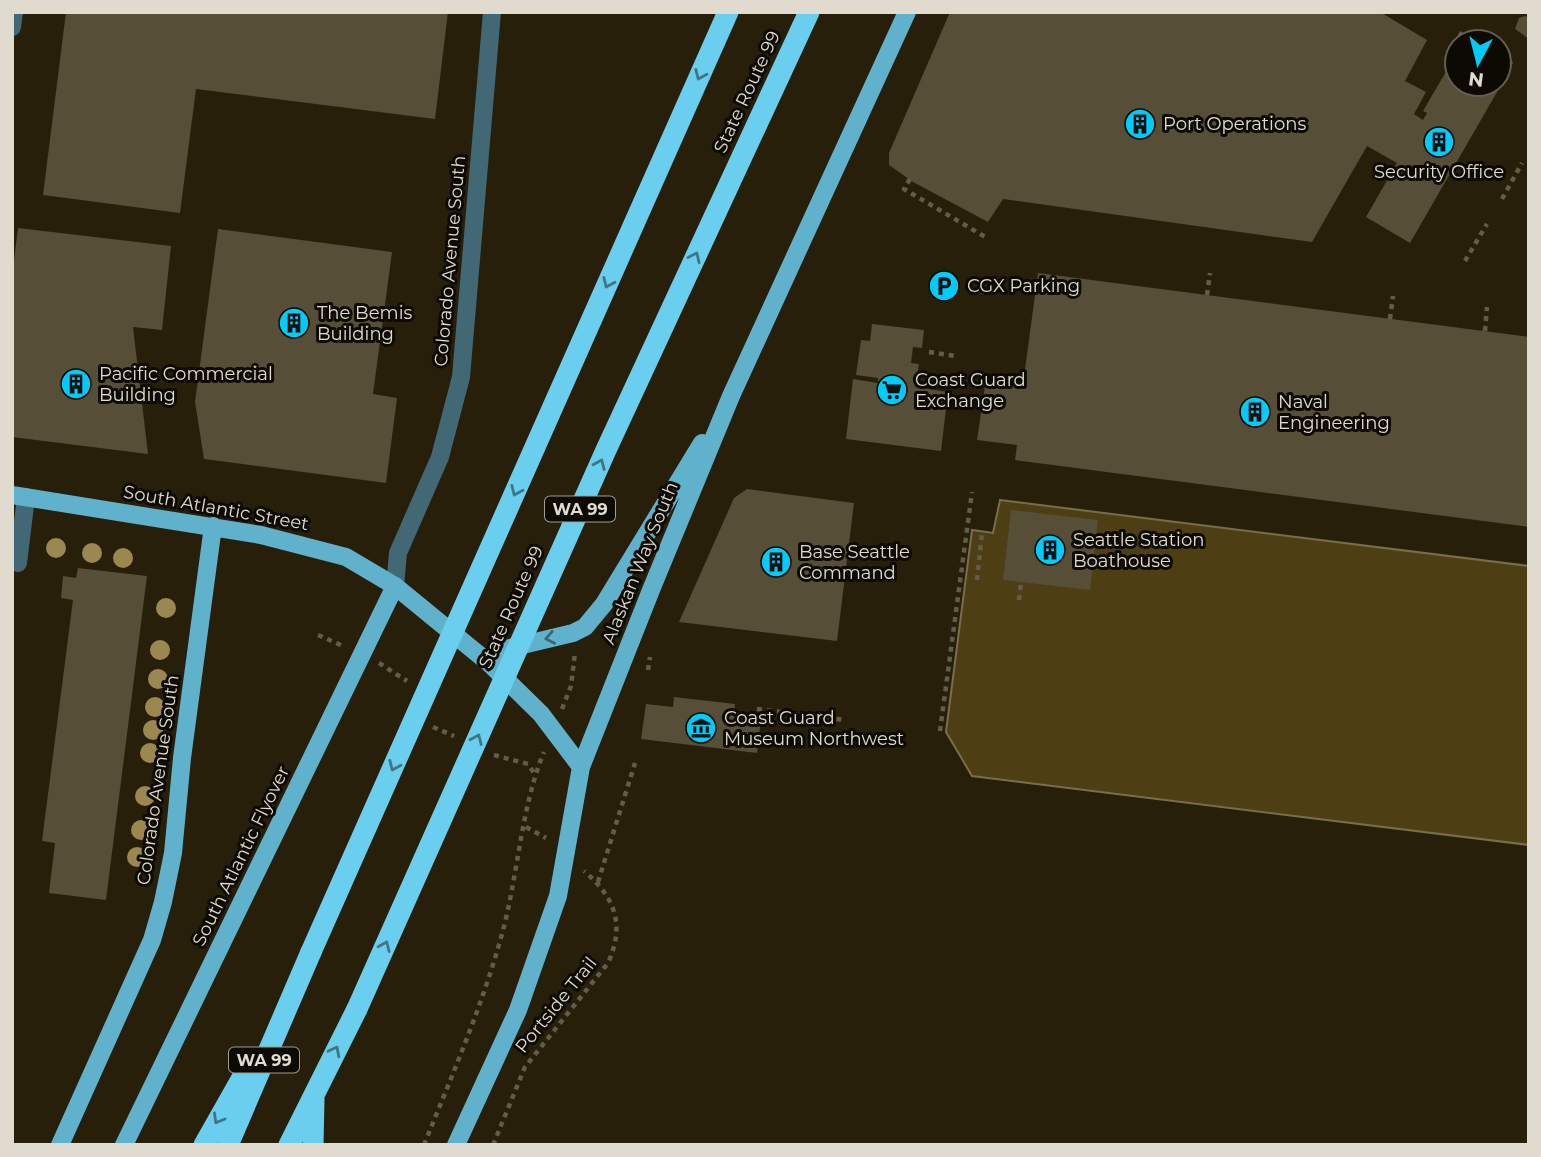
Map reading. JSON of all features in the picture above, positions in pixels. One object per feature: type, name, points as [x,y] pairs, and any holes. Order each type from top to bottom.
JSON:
[{"type":"highway","name":"WA 99","points":[[228,1145],[728,12]]},
{"type":"highway","name":"State Route 99","points":[[289,1145],[357,1009],[606,450],[809,12]]},
{"type":"highway","points":[[204,1145],[301,975]]},
{"type":"highway","points":[[313,1145],[314,1094]]},
{"type":"main road","name":"Alaskan Way South","points":[[456,1145],[518,1010],[558,896],[581,767],[731,396],[907,12]]},
{"type":"main road","points":[[489,663],[510,648],[573,633],[585,627],[604,604],[731,396]]},
{"type":"main road","name":"South Atlantic Street","points":[[19,496],[214,526],[261,535],[346,558],[395,586],[489,663],[541,714],[581,767]]},
{"type":"main road","name":"Colorado Avenue South","points":[[61,1145],[152,940],[163,902],[173,853],[182,758],[214,526]]},
{"type":"main road","name":"South Atlantic Flyover","points":[[124,1145],[395,586]]},
{"type":"street","points":[[12,27],[14,12]]},
{"type":"street","name":"Colorado Avenue South","points":[[395,586],[398,553],[440,457],[461,377],[492,12]]},
{"type":"street","points":[[18,564],[19,496]]},
{"type":"path","points":[[1502,198],[1522,163]]},
{"type":"path","points":[[910,179],[904,190],[986,237]]},
{"type":"path","points":[[1465,261],[1487,225]]},
{"type":"path","points":[[1207,295],[1210,273]]},
{"type":"path","points":[[1390,319],[1393,296]]},
{"type":"path","points":[[1485,331],[1487,307]]},
{"type":"path","points":[[929,352],[956,356]]},
{"type":"path","points":[[940,731],[972,492]]},
{"type":"path","points":[[977,580],[982,532]]},
{"type":"path","points":[[1019,600],[1021,582]]},
{"type":"path","points":[[570,686],[576,647]]},
{"type":"path","points":[[757,709],[845,720]]},
{"type":"path","points":[[424,1145],[474,1021],[518,871],[535,781],[533,769],[516,758],[498,756]]},
{"type":"path","name":"Portside Trail","points":[[493,1145],[525,1067],[608,963],[614,950],[619,926],[598,882],[635,763]]},
{"type":"path","points":[[526,827],[538,830]]},
{"type":"shaded area","points":[[1000,500],[1529,566],[1529,845],[972,776],[946,732],[972,530],[993,533]]},
{"type":"building","points":[[66,12],[448,12],[435,119],[196,89],[180,213],[43,195]]},
{"type":"building","name":"Port Operations","points":[[950,12],[1380,12],[1427,40],[1405,81],[1426,92],[1414,114],[1423,120],[1427,113],[1423,111],[1443,77],[1443,98],[1494,98],[1410,243],[1366,217],[1397,163],[1367,146],[1312,242],[1003,199],[988,222],[913,182],[889,165],[889,153]]},
{"type":"building","points":[[1519,18],[1529,18],[1529,39],[1515,29]]},
{"type":"building","name":"Pacific Commercial Building","points":[[18,228],[171,246],[162,330],[133,327],[148,454],[12,437],[12,276]]},
{"type":"building","name":"The Bemis Building","points":[[218,229],[392,252],[373,394],[397,398],[386,483],[204,459],[195,402]]},
{"type":"building","name":"Naval Engineering","points":[[1038,273],[1529,337],[1529,527],[1015,460],[1017,445],[977,440],[986,379],[1023,384]]},
{"type":"building","name":"Coast Guard Exchange","points":[[872,324],[924,330],[922,348],[913,347],[911,363],[919,364],[915,387],[948,392],[941,451],[846,439],[853,379],[878,383],[878,378],[856,375],[861,340],[870,341]]},
{"type":"building","name":"Base Seattle Command","points":[[747,489],[854,503],[837,641],[679,622],[734,498]]},
{"type":"building","name":"Seattle Station Boathouse","points":[[1011,510],[1098,520],[1090,590],[1003,580]]},
{"type":"building","points":[[78,568],[147,576],[106,900],[49,893],[55,843],[42,841],[73,600],[61,598],[63,576],[76,578]]},
{"type":"building","name":"Coast Guard Museum Northwest","points":[[674,697],[735,704],[734,715],[761,718],[757,753],[641,739],[646,704],[673,707]]},
{"type":"place","name":"Port Operations","points":[[1140,124]]},
{"type":"place","name":"Security Office","points":[[1439,142]]},
{"type":"place","name":"CGX Parking","points":[[944,286]]},
{"type":"place","name":"The Bemis Building","points":[[294,323]]},
{"type":"place","name":"Pacific Commercial Building","points":[[76,384]]},
{"type":"place","name":"Coast Guard Exchange","points":[[892,390]]},
{"type":"place","name":"Naval Engineering","points":[[1255,412]]},
{"type":"place","name":"Seattle Station Boathouse","points":[[1050,550]]},
{"type":"place","name":"Base Seattle Command","points":[[776,562]]},
{"type":"place","name":"Coast Guard Museum Northwest","points":[[701,728]]}]
